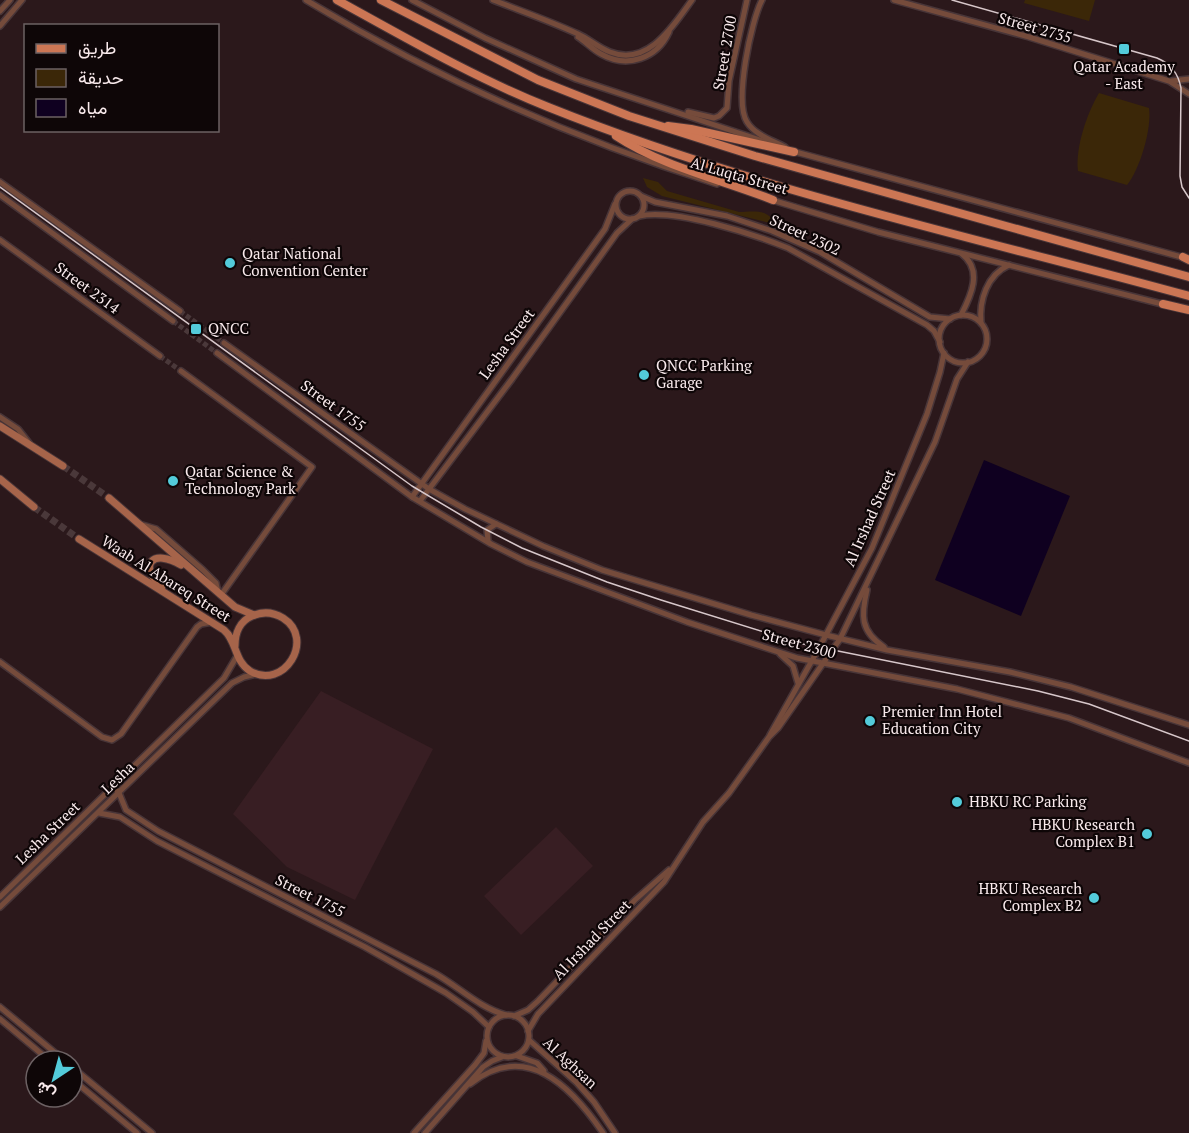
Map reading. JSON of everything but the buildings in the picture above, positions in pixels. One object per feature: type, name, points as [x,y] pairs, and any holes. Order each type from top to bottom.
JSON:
[{"type":"main road","name":"Al Luqta Street","points":[[337,0],[447,60],[545,106],[606,129],[757,181],[1189,296]]},
{"type":"main road","name":"Al Luqta Street","points":[[381,0],[538,80],[648,123],[755,156],[1189,277]]},
{"type":"main road","points":[[648,123],[691,129],[794,152]]},
{"type":"main road","points":[[606,129],[632,147],[773,200]]},
{"type":"main road","points":[[1163,304],[1189,312]]},
{"type":"street","points":[[0,11],[10,0]]},
{"type":"street","points":[[0,26],[22,0]]},
{"type":"street","name":"Al Luqta Street","points":[[306,0],[400,52],[478,91],[562,128],[665,168],[878,232],[1163,304]]},
{"type":"street","points":[[412,0],[485,38],[576,79],[794,152],[1187,259]]},
{"type":"street","points":[[493,0],[567,29],[601,54],[622,60],[646,58],[654,52],[665,41],[671,28],[692,0]]},
{"type":"street","name":"Street 2700","points":[[657,106],[714,118],[724,113],[729,104],[729,81],[747,0]]},
{"type":"street","name":"Street 2700","points":[[762,0],[757,13],[744,75],[742,112],[751,128],[794,152]]},
{"type":"street","name":"Street 2735","points":[[894,0],[1029,37],[1169,81],[1189,94]]},
{"type":"street","name":"Street 2735","points":[[1169,81],[1189,79]]},
{"type":"street","points":[[0,182],[180,311]]},
{"type":"street","points":[[626,191],[641,196],[644,205],[639,216],[632,219],[620,215],[615,204],[619,196],[626,191]]},
{"type":"street","points":[[0,195],[173,321]]},
{"type":"street","name":"Street 2302","points":[[641,196],[662,204],[727,216],[772,231],[820,252],[930,316],[950,319]]},
{"type":"street","name":"Lesha Street","points":[[412,497],[605,229],[615,204]]},
{"type":"street","name":"Street 2302","points":[[639,216],[653,214],[692,220],[788,248],[927,325],[940,342]]},
{"type":"street","name":"Lesha Street","points":[[420,501],[512,379],[617,233],[632,219]]},
{"type":"street","name":"Street 2314","points":[[0,240],[160,356]]},
{"type":"street","points":[[958,251],[972,264],[974,274],[972,289],[961,315]]},
{"type":"street","points":[[981,323],[981,306],[989,282],[997,272],[1009,265]]},
{"type":"street","points":[[961,315],[972,316],[985,329],[987,343],[980,355],[968,362],[955,361],[944,353],[940,342],[941,329],[950,319],[961,315]]},
{"type":"street","name":"Street 1755","points":[[224,343],[429,489]]},
{"type":"street","name":"Street 1755","points":[[217,353],[420,501]]},
{"type":"street","name":"Al Irshad Street","points":[[528,1031],[538,1014],[655,892],[703,822],[729,793],[769,737],[872,548],[927,414],[944,353]]},
{"type":"street","name":"Al Irshad Street","points":[[769,737],[778,728],[840,639],[935,442],[957,378],[968,362]]},
{"type":"street","points":[[181,371],[312,467],[232,580],[219,594]]},
{"type":"street","points":[[0,417],[18,429],[29,443]]},
{"type":"street","points":[[0,426],[63,466]]},
{"type":"street","points":[[0,479],[34,507]]},
{"type":"street","name":"Street 2300","points":[[429,489],[496,524],[602,570],[840,639],[887,650],[1010,672],[1071,687],[1189,725]]},
{"type":"street","name":"Waab Al Abareq Street","points":[[109,498],[235,607],[254,615]]},
{"type":"street","name":"Street 2300","points":[[420,501],[491,544],[527,562],[687,622],[823,664],[957,689],[1069,718],[1189,764]]},
{"type":"street","points":[[139,524],[156,529],[216,583],[219,594]]},
{"type":"street","points":[[491,544],[487,538],[487,530],[496,524]]},
{"type":"street","name":"Waab Al Abareq Street","points":[[79,539],[178,600],[195,613],[213,622],[228,634],[235,646]]},
{"type":"street","points":[[178,600],[152,577],[149,568],[151,563],[157,557],[165,556],[196,574]]},
{"type":"street","points":[[216,583],[223,584],[232,580]]},
{"type":"street","name":"Al Irshad Street","points":[[870,580],[863,610],[865,626],[873,639],[887,650]]},
{"type":"street","points":[[0,662],[102,737],[112,740],[121,734],[197,627],[199,619],[195,613]]},
{"type":"street","points":[[268,613],[279,616],[293,629],[297,646],[293,660],[284,670],[271,675],[257,674],[245,667],[237,656],[235,646],[239,627],[254,615],[268,613]]},
{"type":"street","points":[[197,627],[213,622]]},
{"type":"street","points":[[776,651],[793,666],[798,684]]},
{"type":"street","name":"Lesha Street","points":[[0,897],[224,678],[237,656]]},
{"type":"street","name":"Lesha","points":[[0,907],[232,683],[257,674]]},
{"type":"street","name":"Street 1755","points":[[113,786],[119,793],[126,810],[158,831],[436,974],[486,1008],[507,1015]]},
{"type":"street","name":"Street 1755","points":[[99,813],[120,817],[158,840],[365,947],[446,993],[473,1012],[489,1027]]},
{"type":"street","name":"Al Irshad Street","points":[[514,1016],[528,1010],[538,1001],[635,900],[674,866]]},
{"type":"street","points":[[0,1007],[51,1049]]},
{"type":"street","points":[[414,1133],[484,1053],[489,1027],[498,1017],[514,1016],[523,1022],[528,1031],[529,1040],[524,1050],[517,1056],[503,1057],[488,1063],[425,1133]]},
{"type":"street","points":[[0,1019],[36,1049]]},
{"type":"street","points":[[487,1040],[492,1051],[503,1057]]},
{"type":"street","name":"Al Aghsan","points":[[529,1040],[577,1083],[594,1102],[615,1133]]},
{"type":"street","name":"Al Aghsan","points":[[517,1056],[537,1063],[552,1078]]},
{"type":"street","name":"Al Aghsan","points":[[470,1084],[489,1072],[510,1066],[543,1071],[569,1092],[603,1133]]},
{"type":"street","points":[[84,1077],[152,1133]]},
{"type":"street","points":[[84,1089],[137,1133]]},
{"type":"shaded area","points":[[321,691],[433,749],[355,900],[287,867],[233,814]]},
{"type":"shaded area","points":[[556,827],[593,866],[521,935],[484,896]]},
{"type":"green space","points":[[1025,0],[1095,0],[1089,21],[1024,3]]},
{"type":"green space","points":[[1099,93],[1149,108],[1149,126],[1144,148],[1127,185],[1078,171],[1078,152],[1083,131]]},
{"type":"green space","points":[[643,178],[658,182],[667,191],[739,212],[764,213],[769,215],[774,224],[662,196],[647,187]]},
{"type":"water","points":[[984,460],[1070,496],[1021,616],[935,580]]},
{"type":"tunnel","points":[[180,311],[224,343]]},
{"type":"tunnel","points":[[173,321],[217,353]]},
{"type":"tunnel","points":[[160,356],[181,371]]},
{"type":"tunnel","points":[[63,466],[109,498]]},
{"type":"tunnel","points":[[34,507],[79,539]]},
{"type":"tram line","points":[[952,0],[1157,58],[1170,66],[1176,73],[1181,88],[1180,176],[1182,187],[1189,198]]},
{"type":"tram line","points":[[0,187],[412,486],[481,527],[522,548],[607,582],[803,644],[1038,691],[1089,704],[1189,741]]},
{"type":"place","name":"Qatar Academy - East","points":[[1124,49]]},
{"type":"place","name":"Qatar National Convention Center","points":[[230,263]]},
{"type":"place","name":"QNCC","points":[[196,329]]},
{"type":"place","name":"QNCC Parking Garage","points":[[644,375]]},
{"type":"place","name":"Qatar Science & Technology Park","points":[[173,481]]},
{"type":"place","name":"Premier Inn Hotel Education City","points":[[870,721]]},
{"type":"place","name":"HBKU RC Parking","points":[[957,802]]},
{"type":"place","name":"HBKU Research Complex B1","points":[[1147,834]]},
{"type":"place","name":"HBKU Research Complex B2","points":[[1094,898]]}]
